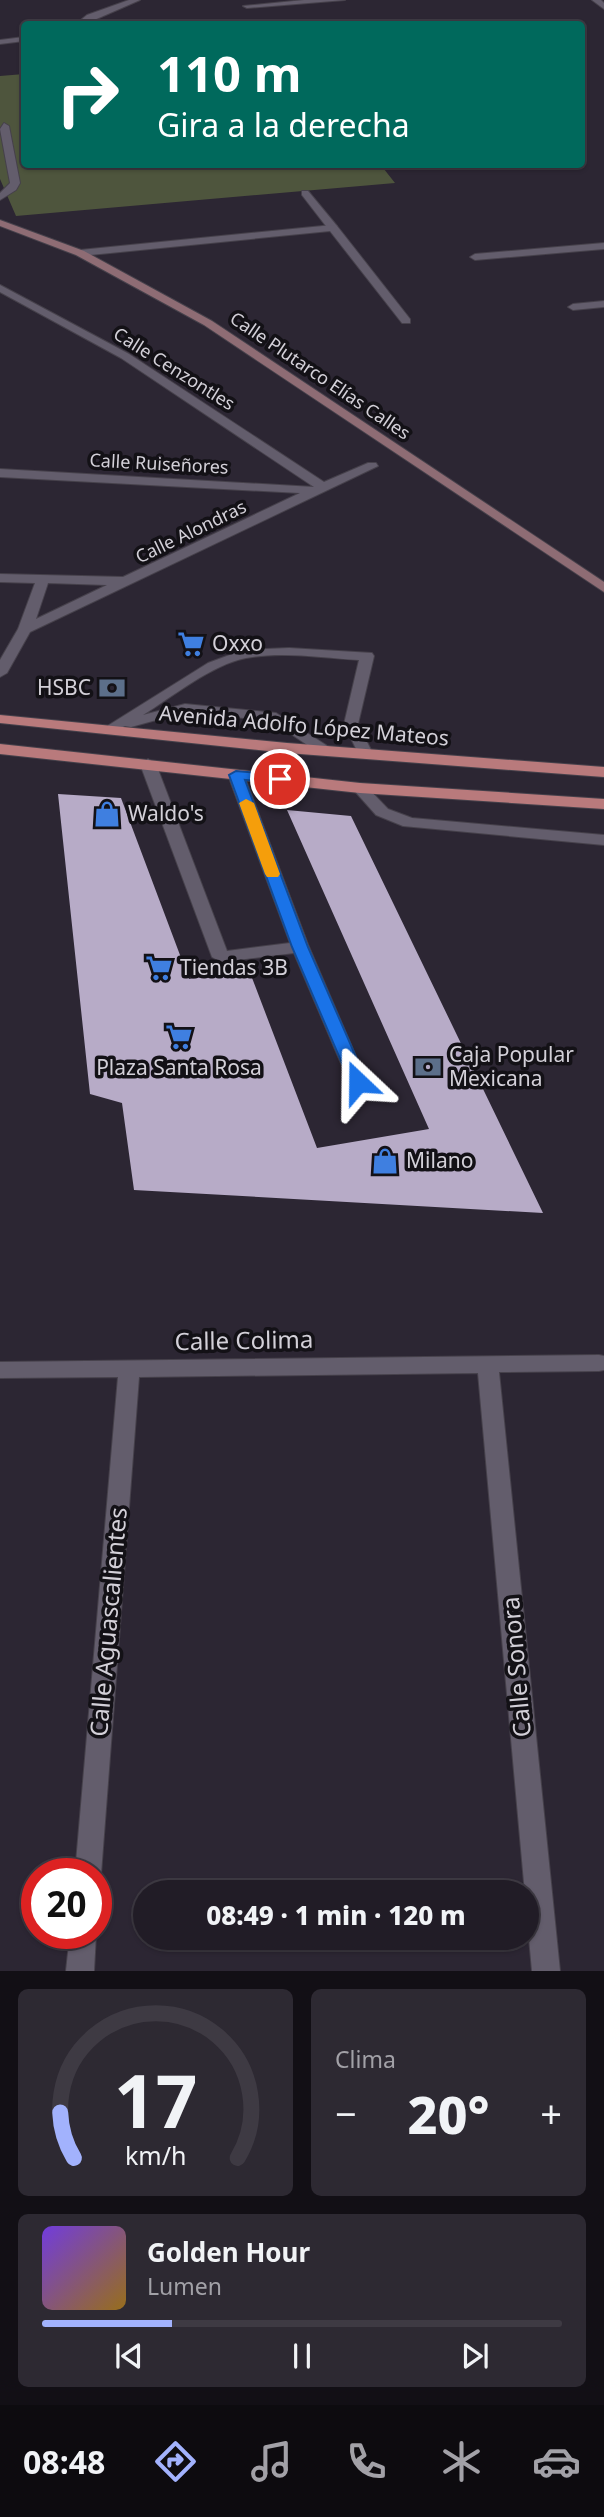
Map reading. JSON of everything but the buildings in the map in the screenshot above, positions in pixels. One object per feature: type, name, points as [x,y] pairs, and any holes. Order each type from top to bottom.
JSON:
[{"type":"main road","name":"Avenida Adolfo López Mateos","points":[[0,719],[287,748],[604,772]]},
{"type":"main road","points":[[280,779],[287,748]]},
{"type":"main road","points":[[0,749],[360,788],[604,804]]},
{"type":"street","points":[[85,21],[136,0]]},
{"type":"street","points":[[247,6],[341,0]]},
{"type":"street","points":[[596,0],[604,7]]},
{"type":"street","points":[[0,42],[21,39]]},
{"type":"street","points":[[0,197],[13,188],[15,183],[4,126]]},
{"type":"street","points":[[305,193],[406,321]]},
{"type":"street","name":"Calle Plutarco Elías Calles","points":[[0,223],[79,253],[208,323],[604,588]]},
{"type":"street","points":[[79,253],[333,228]]},
{"type":"street","points":[[475,257],[604,246]]},
{"type":"street","name":"Calle Cenzontles","points":[[0,288],[125,356],[319,489]]},
{"type":"street","points":[[573,307],[604,304]]},
{"type":"street","name":"Calle Alondras","points":[[25,629],[372,466]]},
{"type":"street","name":"Calle Ruiseñores","points":[[0,473],[319,489]]},
{"type":"street","points":[[0,578],[130,581]]},
{"type":"street","points":[[0,673],[25,629],[42,581]]},
{"type":"street","points":[[108,730],[213,666],[243,654],[289,652],[367,656],[351,724],[365,754]]},
{"type":"street","points":[[108,730],[185,708],[276,717],[324,750]]},
{"type":"street","points":[[148,764],[221,957],[300,947]]},
{"type":"street","points":[[236,775],[300,947],[358,1082]]},
{"type":"street","points":[[360,788],[382,812],[409,823],[604,840]]},
{"type":"street","name":"Calle Colima","points":[[0,1370],[599,1363]]},
{"type":"street","name":"Calle Sonora","points":[[488,1364],[546,1971]]},
{"type":"street","name":"Calle Aguascalientes","points":[[89,1858],[130,1369]]},
{"type":"street","points":[[80,1971],[82,1949]]},
{"type":"green space","points":[[21,74],[21,168],[383,168],[395,183],[16,216],[0,179],[0,76]]},
{"type":"slow traffic","points":[[246,803],[272,874]]},
{"type":"place","name":"Oxxo","points":[[191,644]]},
{"type":"place","name":"HSBC","points":[[112,688]]},
{"type":"place","name":"Waldo's","points":[[107,814]]},
{"type":"place","name":"Tiendas 3B","points":[[159,968]]},
{"type":"place","name":"Plaza Santa Rosa","points":[[179,1037]]},
{"type":"place","name":"Caja Popular Mexicana","points":[[428,1067]]},
{"type":"place","name":"Milano","points":[[385,1161]]},
{"type":"route","points":[[280,779],[236,775],[300,947],[358,1082]]}]
